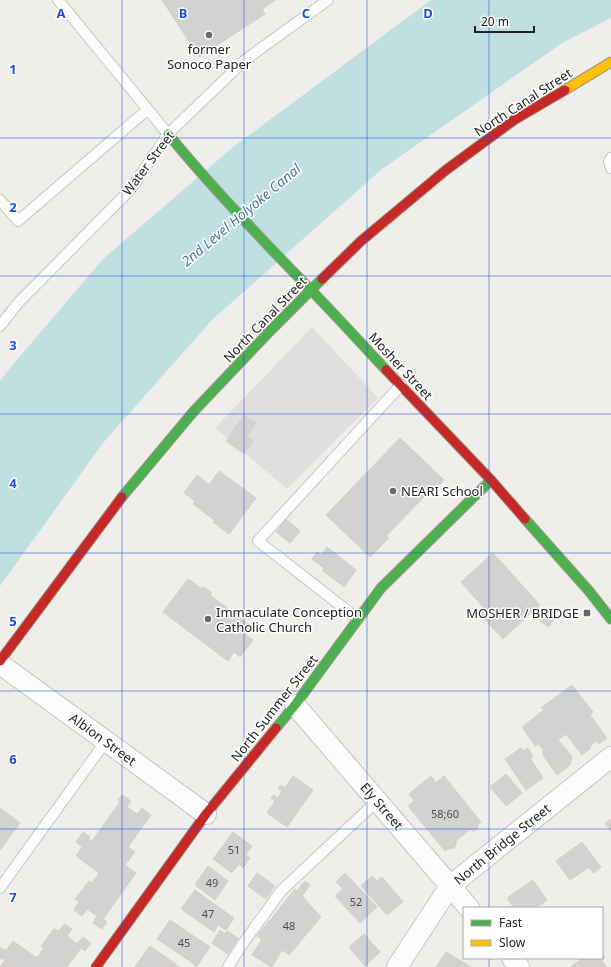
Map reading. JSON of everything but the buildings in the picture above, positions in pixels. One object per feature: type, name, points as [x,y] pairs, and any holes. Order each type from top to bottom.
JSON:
[{"type":"street","name":"North Canal Street","points":[[0,662],[125,492],[194,411],[311,290],[361,241],[446,170],[514,120],[611,62]]},
{"type":"street","name":"Mosher Street","points":[[168,134],[196,168],[283,262],[491,480],[611,619]]},
{"type":"street","name":"North Summer Street","points":[[96,967],[206,814],[295,705],[381,588],[491,480]]},
{"type":"street","name":"Albion Street","points":[[0,662],[206,814]]},
{"type":"street","name":"Ely Street","points":[[295,705],[468,907]]},
{"type":"street","name":"North Bridge Street","points":[[397,967],[450,886],[611,757]]},
{"type":"street","points":[[513,959],[520,967]]},
{"type":"lane","points":[[58,0],[168,134]]},
{"type":"lane","name":"Water Street","points":[[0,326],[19,302],[130,190],[168,134],[245,60],[328,0]]},
{"type":"lane","points":[[0,200],[18,221],[147,110]]},
{"type":"lane","points":[[611,158],[609,162],[611,168]]},
{"type":"lane","points":[[358,620],[258,541],[401,386]]},
{"type":"lane","points":[[0,888],[106,741]]},
{"type":"lane","points":[[228,967],[281,891],[377,801]]},
{"type":"shaded area","points":[[312,327],[378,398],[287,489],[215,428]]},
{"type":"water","name":"2nd Level Holyoke Canal","points":[[431,0],[611,0],[611,18],[562,43],[382,169],[212,320],[103,443],[0,586],[0,381],[103,259],[233,147]]},
{"type":"traffic: fast","points":[[168,134],[202,175],[238,214],[386,370]]},
{"type":"traffic: fast","points":[[122,497],[194,411],[322,279]]},
{"type":"traffic: fast","points":[[276,728],[295,705],[381,588],[491,480]]},
{"type":"traffic: fast","points":[[525,519],[589,591],[611,619]]},
{"type":"traffic: slow","points":[[565,90],[611,62]]},
{"type":"traffic: jam","points":[[322,279],[361,241],[446,170],[514,120],[565,90]]},
{"type":"traffic: jam","points":[[386,370],[491,480],[525,519]]},
{"type":"traffic: jam","points":[[0,661],[122,497]]},
{"type":"traffic: jam","points":[[96,967],[206,814],[276,728]]},
{"type":"place","name":"former Sonoco Paper","points":[[209,35]]},
{"type":"place","name":"NEARI School","points":[[393,491]]},
{"type":"place","name":"MOSHER / BRIDGE","points":[[587,613]]},
{"type":"place","name":"Immaculate Conception Catholic Church","points":[[208,619]]}]
